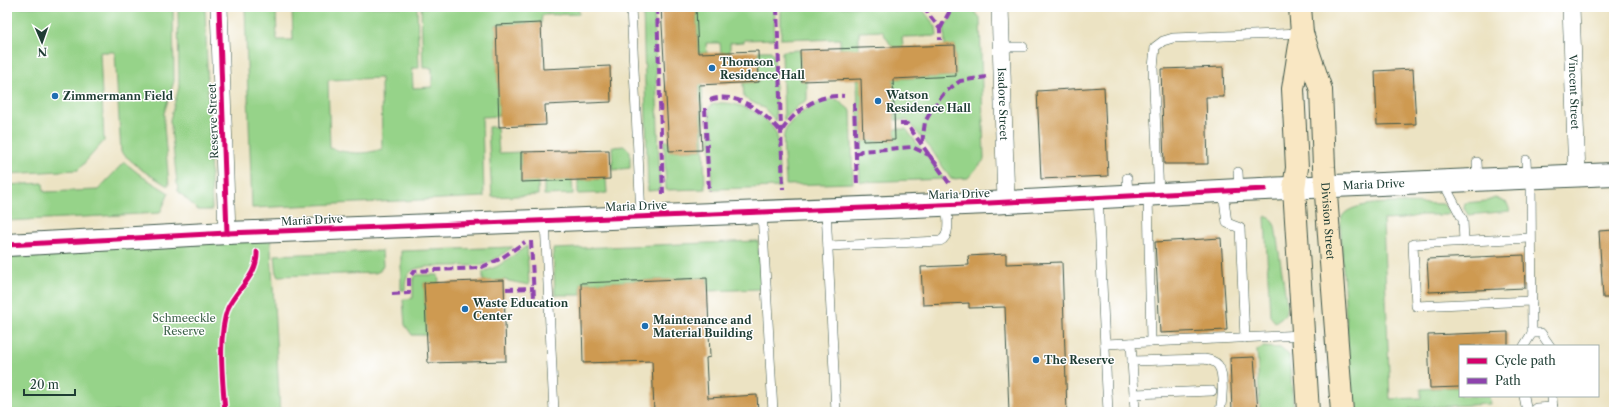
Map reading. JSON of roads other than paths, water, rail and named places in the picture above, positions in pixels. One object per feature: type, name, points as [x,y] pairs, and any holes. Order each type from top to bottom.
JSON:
[{"type":"main road","name":"Division Street","points":[[1300,7],[1302,33],[1293,89],[1297,168],[1294,188],[1308,412]]},
{"type":"main road","name":"Division Street","points":[[1302,33],[1321,90],[1325,187],[1342,412]]},
{"type":"street","name":"Reserve Street","points":[[219,7],[227,233]]},
{"type":"street","name":"Isadore Street","points":[[1000,7],[1006,202]]},
{"type":"street","name":"Vincent Street","points":[[1571,7],[1577,176]]},
{"type":"street","name":"Maria Drive","points":[[7,245],[227,233],[1006,202],[1098,197],[1140,190],[1233,184],[1294,188],[1443,182],[1478,171],[1528,172],[1577,176],[1614,174]]},
{"type":"lane","points":[[631,7],[641,216]]},
{"type":"lane","points":[[1151,342],[1140,190],[1155,47],[1163,40],[1173,38],[1302,33]]},
{"type":"lane","points":[[1001,47],[1022,47]]},
{"type":"lane","points":[[1525,345],[1532,333],[1528,172]]},
{"type":"lane","points":[[1443,182],[1463,220],[1464,242]]},
{"type":"lane","points":[[1233,184],[1227,223],[1240,228],[1245,338]]},
{"type":"lane","points":[[1098,197],[1108,412]]},
{"type":"lane","points":[[828,246],[943,240],[947,234],[946,204]]},
{"type":"lane","points":[[826,209],[836,412]]},
{"type":"lane","points":[[762,212],[773,412]]},
{"type":"lane","points":[[545,220],[554,412]]},
{"type":"lane","points":[[1530,238],[1413,244],[1416,306],[1532,301]]},
{"type":"lane","points":[[1532,333],[1541,333],[1549,345]]},
{"type":"lane","points":[[1105,344],[1303,335]]},
{"type":"lane","points":[[1131,343],[1135,412]]},
{"type":"lane","points":[[1132,361],[1212,360],[1218,365],[1221,371],[1222,402],[1220,412]]},
{"type":"lane","points":[[1134,394],[1212,391]]},
{"type":"lane","points":[[1524,397],[1527,412]]},
{"type":"lane","points":[[1532,412],[1536,408],[1553,410],[1552,397]]},
{"type":"place","name":"Thomson Residence Hall","points":[[712,68]]},
{"type":"place","name":"Zimmermann Field","points":[[55,96]]},
{"type":"place","name":"Watson Residence Hall","points":[[878,101]]},
{"type":"place","name":"Waste Education Center","points":[[465,309]]},
{"type":"place","name":"Maintenance and Material Building","points":[[645,326]]},
{"type":"place","name":"The Reserve","points":[[1036,360]]},
{"type":"park label","name":"Schmeeckle Reserve","points":[[184,324]]}]
